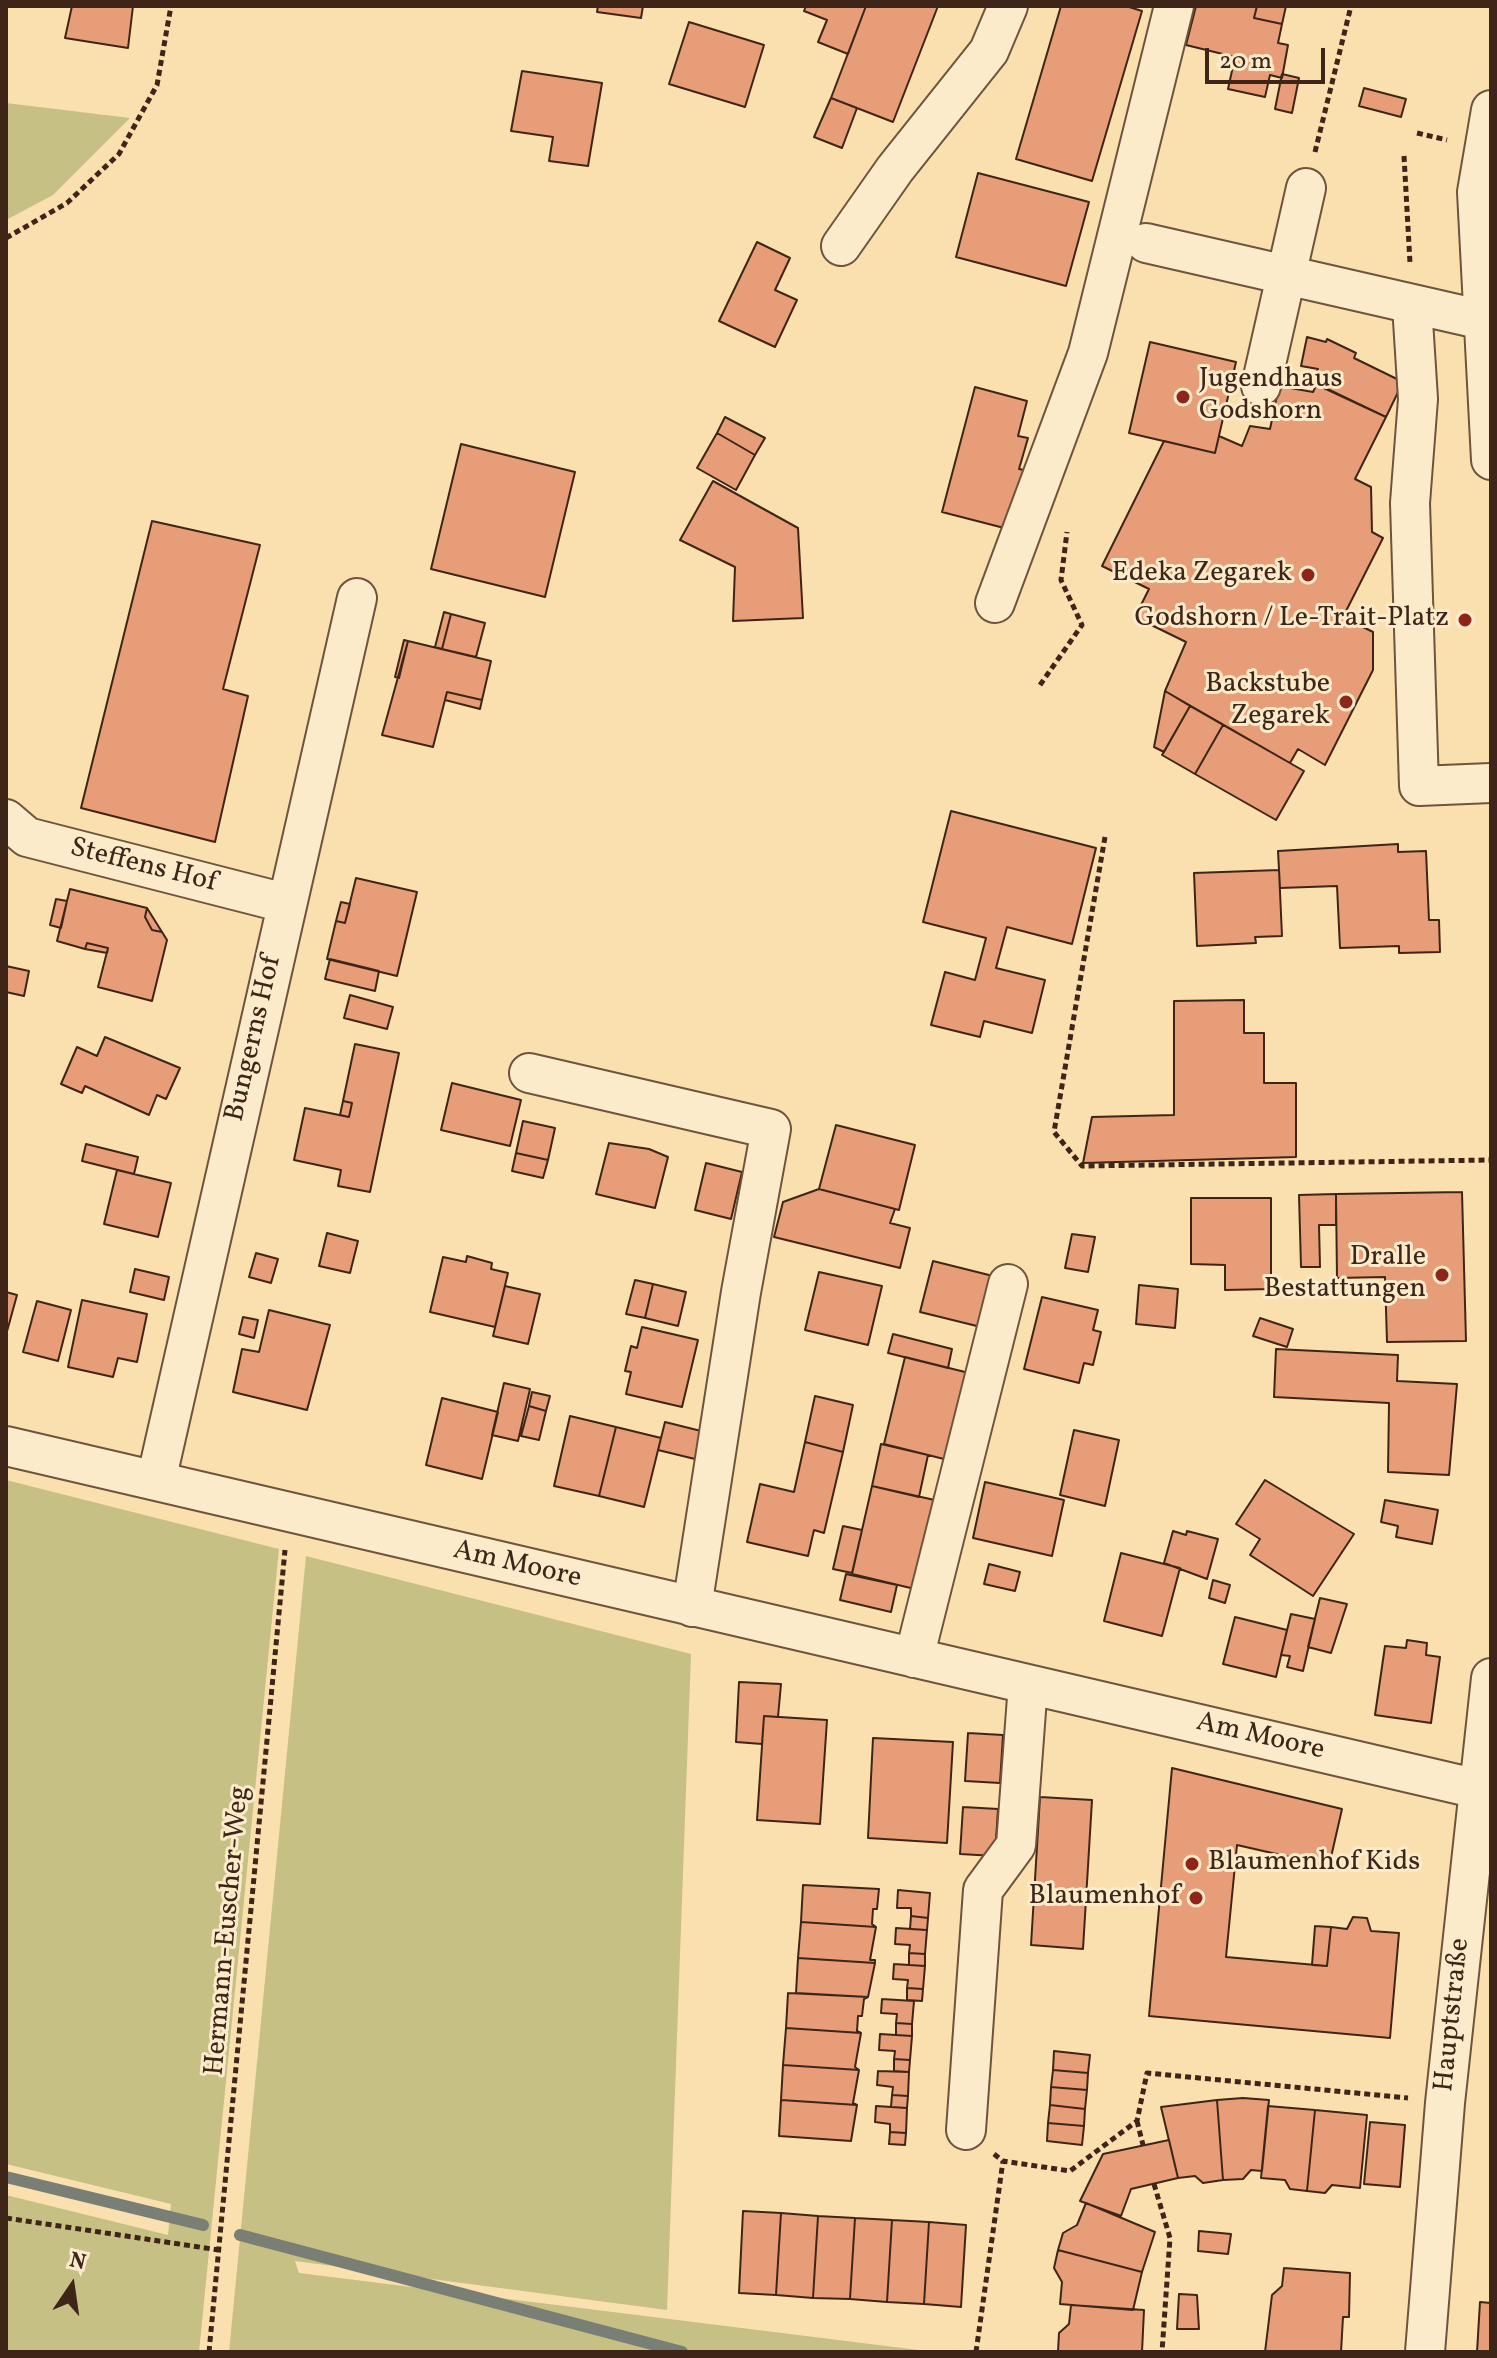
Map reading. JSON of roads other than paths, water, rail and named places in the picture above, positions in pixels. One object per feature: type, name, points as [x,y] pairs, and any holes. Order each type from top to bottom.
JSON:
[{"type":"street","points":[[841,246],[895,169],[989,51],[1008,6]]},
{"type":"street","points":[[995,603],[1088,353],[1174,6]]},
{"type":"street","points":[[1491,110],[1477,192],[1491,460]]},
{"type":"street","points":[[1261,386],[1306,188]]},
{"type":"street","points":[[1146,243],[1483,320]]},
{"type":"street","points":[[1412,305],[1418,399],[1410,503],[1419,786],[1491,783]]},
{"type":"street","name":"Bungerns Hof","points":[[156,1481],[285,903],[357,598]]},
{"type":"street","name":"Steffens Hof","points":[[6,819],[27,837],[285,903]]},
{"type":"street","points":[[529,1073],[771,1129],[741,1292],[692,1607]]},
{"type":"street","points":[[914,1658],[1008,1284]]},
{"type":"street","name":"Am Moore","points":[[6,1446],[1484,1790]]},
{"type":"street","name":"Hauptstraße","points":[[1425,2352],[1445,2103],[1484,1790],[1491,1678]]},
{"type":"street","points":[[966,2130],[983,1890],[1016,1845],[1028,1684]]},
{"type":"waterway","points":[[6,2177],[203,2225]]},
{"type":"waterway","points":[[240,2235],[682,2352]]},
{"type":"place","name":"Jugendhaus Godshorn","points":[[1183,397]]},
{"type":"place","name":"Edeka Zegarek","points":[[1308,575]]},
{"type":"place","name":"Godshorn / Le-Trait-Platz","points":[[1465,620]]},
{"type":"place","name":"Backstube Zegarek","points":[[1346,702]]},
{"type":"place","name":"Dralle Bestattungen","points":[[1442,1275]]},
{"type":"place","name":"Blaumenhof Kids","points":[[1192,1864]]},
{"type":"place","name":"Blaumenhof","points":[[1196,1898]]}]
